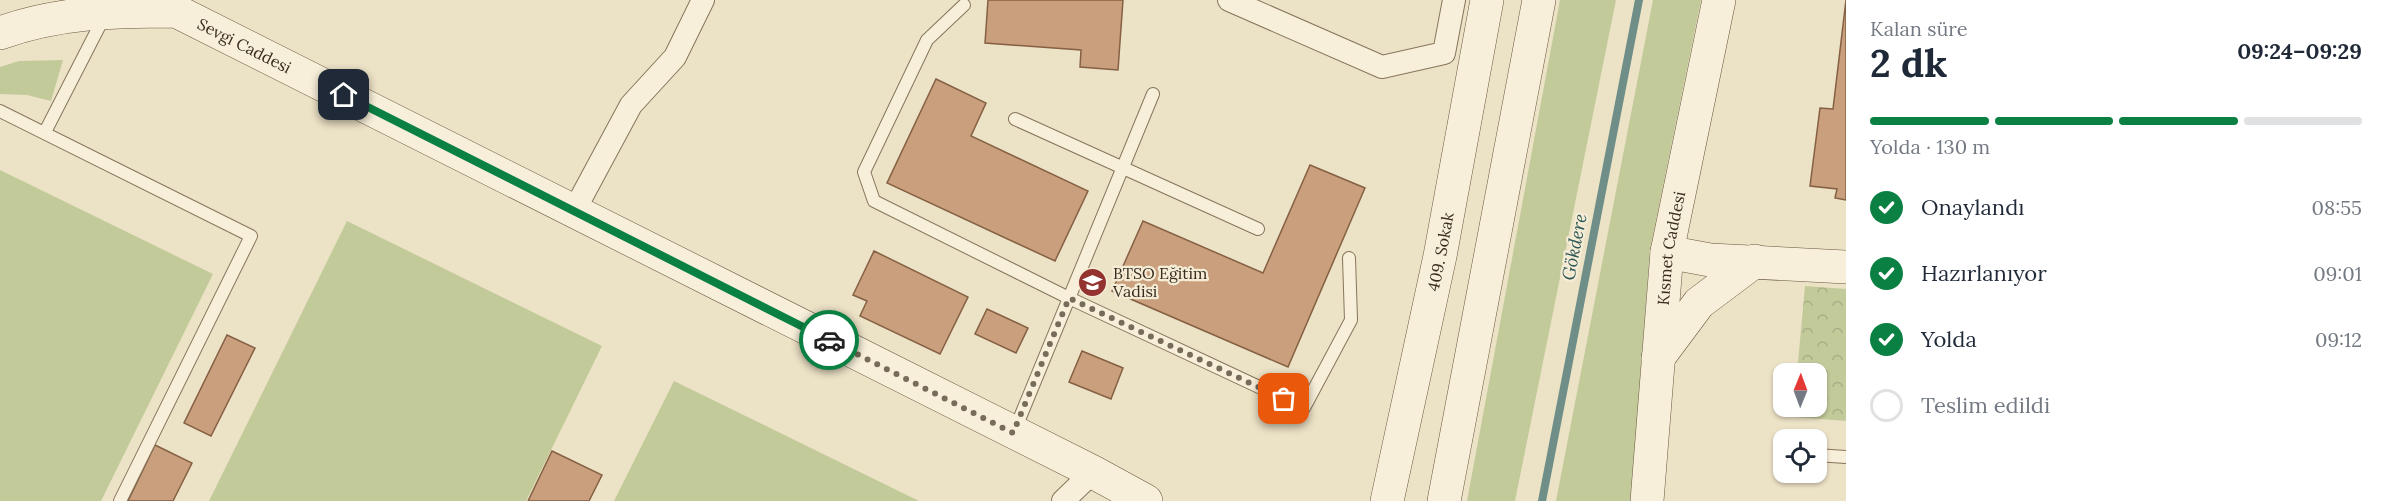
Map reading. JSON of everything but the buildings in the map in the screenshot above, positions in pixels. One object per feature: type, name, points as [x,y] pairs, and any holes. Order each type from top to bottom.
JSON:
[{"type":"main road","name":"409. Sokak","points":[[1387,501],[1440,256],[1487,0]]},
{"type":"main road","points":[[1443,501],[1539,0]]},
{"type":"main road","name":"Kısmet Caddesi","points":[[1647,501],[1667,252],[1719,0]]},
{"type":"main road","name":"Sevgi Caddesi","points":[[0,33],[62,16],[107,11],[176,11],[1093,472],[1146,501]]},
{"type":"main road","points":[[1667,252],[1710,260],[1846,267]]},
{"type":"main road","points":[[1658,360],[1699,303],[1755,261]]},
{"type":"street","points":[[574,211],[631,105],[675,57],[703,0]]},
{"type":"street","points":[[1229,0],[1382,67],[1444,53],[1454,0]]},
{"type":"street","points":[[1063,501],[1093,472]]},
{"type":"lane","points":[[964,4],[927,40],[864,172],[874,201],[1069,298],[1304,408],[1351,320],[1348,258]]},
{"type":"lane","points":[[45,132],[107,11]]},
{"type":"lane","points":[[1013,433],[1153,94]]},
{"type":"lane","points":[[0,111],[251,236],[120,501]]},
{"type":"lane","points":[[1015,119],[1258,229]]},
{"type":"lane","points":[[1827,456],[1846,457]]},
{"type":"green space","points":[[1560,0],[1616,0],[1515,501],[1467,501]]},
{"type":"green space","points":[[1653,0],[1701,0],[1650,249],[1631,501],[1556,501]]},
{"type":"green space","points":[[63,60],[51,101],[27,95],[0,94],[0,67],[19,61]]},
{"type":"green space","points":[[0,170],[213,274],[101,501],[0,501]]},
{"type":"green space","points":[[347,221],[602,346],[526,501],[209,501]]},
{"type":"green space","points":[[1805,286],[1846,289],[1846,421],[1794,417],[1827,417],[1827,363],[1798,363]]},
{"type":"green space","points":[[674,381],[919,501],[614,501]]},
{"type":"waterway","name":"Gökdere","points":[[1542,501],[1639,0]]},
{"type":"way so far","points":[[829,340],[1013,433],[1069,298],[1284,399]]},
{"type":"place","name":"BTSO Eğitim Vadisi","points":[[1092,282]]},
{"type":"route","points":[[344,95],[829,340]]}]
